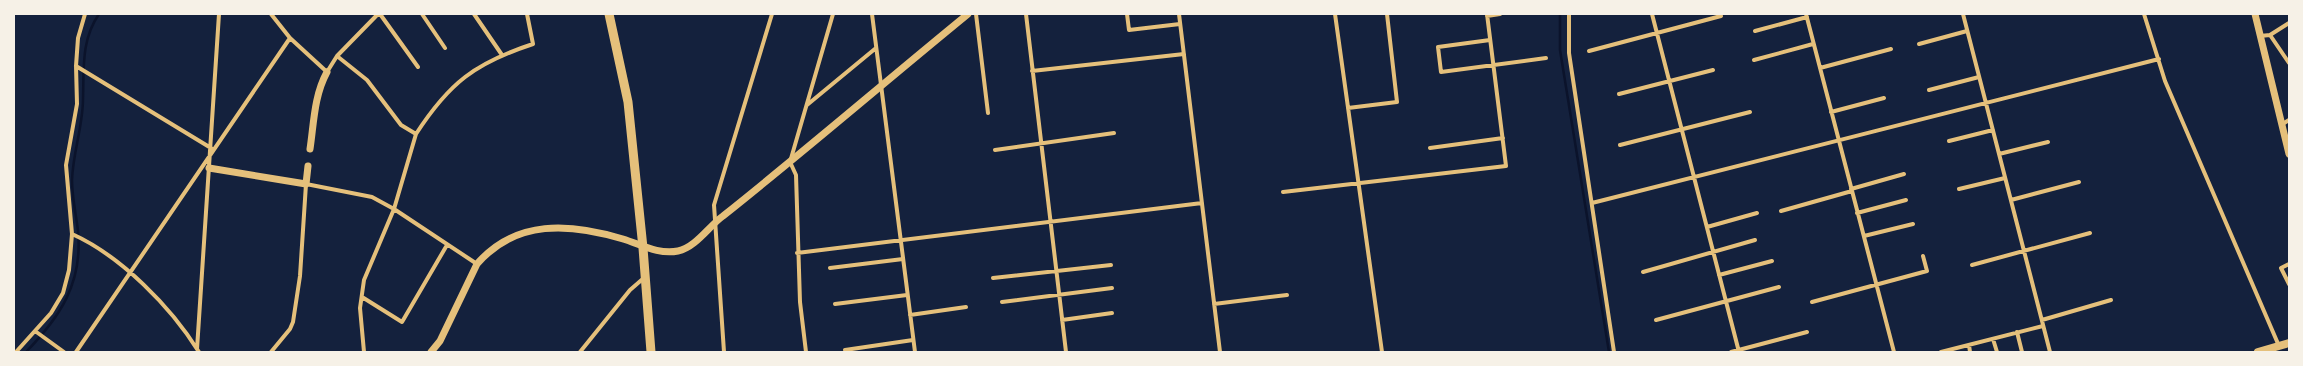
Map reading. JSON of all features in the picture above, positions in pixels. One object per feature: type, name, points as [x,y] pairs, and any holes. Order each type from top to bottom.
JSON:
[{"type":"highway","points":[[609,14],[628,102],[643,248],[651,352]]},
{"type":"main road","points":[[2258,352],[2289,343]]},
{"type":"street","points":[[16,352],[37,332],[51,313],[63,294],[69,270],[73,235],[66,165],[77,104],[78,38],[85,14]]},
{"type":"street","points":[[198,350],[219,14]]},
{"type":"street","points":[[271,14],[290,38],[327,72]]},
{"type":"street","points":[[310,149],[320,85],[337,56],[379,14],[418,67]]},
{"type":"street","points":[[422,14],[445,48]]},
{"type":"street","points":[[474,14],[502,54]]},
{"type":"street","points":[[364,352],[360,308],[364,280],[394,209],[416,134],[435,105],[463,78],[502,54],[533,44],[527,14]]},
{"type":"street","points":[[724,352],[714,205],[772,14]]},
{"type":"street","points":[[806,352],[800,302],[797,253],[796,175],[790,162],[834,14]]},
{"type":"street","points":[[872,14],[915,352]]},
{"type":"street","points":[[431,352],[440,341],[477,264],[484,256],[507,240],[534,229],[552,227],[624,239],[643,248],[678,251],[690,245],[714,222],[790,162],[880,85],[968,14]]},
{"type":"street","points":[[976,14],[988,113]]},
{"type":"street","points":[[1026,14],[1040,143],[1066,352]]},
{"type":"street","points":[[1127,14],[1129,30],[1180,24]]},
{"type":"street","points":[[1179,14],[1220,352]]},
{"type":"street","points":[[1335,14],[1382,352]]},
{"type":"street","points":[[1348,108],[1397,102],[1387,14]]},
{"type":"street","points":[[1283,192],[1506,166],[1487,15],[1500,14]]},
{"type":"street","points":[[1569,14],[1568,53],[1614,352]]},
{"type":"street","points":[[1652,14],[1738,351]]},
{"type":"street","points":[[1963,14],[2050,352]]},
{"type":"street","points":[[2145,14],[2165,81],[2279,346]]},
{"type":"street","points":[[2255,14],[2289,154]]},
{"type":"street","points":[[1589,51],[1721,16]]},
{"type":"street","points":[[1754,30],[1806,16],[1894,352]]},
{"type":"street","points":[[2260,36],[2270,36],[2289,23]]},
{"type":"street","points":[[1919,44],[1967,31]]},
{"type":"street","points":[[2270,36],[2289,62]]},
{"type":"street","points":[[76,352],[290,38]]},
{"type":"street","points":[[1490,40],[1438,47],[1441,72],[1546,58]]},
{"type":"street","points":[[1754,60],[1813,44]]},
{"type":"street","points":[[807,105],[876,48]]},
{"type":"street","points":[[1820,68],[1891,50]]},
{"type":"street","points":[[1032,71],[1184,54]]},
{"type":"street","points":[[337,56],[367,80],[401,125],[416,134]]},
{"type":"street","points":[[1592,203],[1839,142],[2159,59]]},
{"type":"street","points":[[78,68],[211,148]]},
{"type":"street","points":[[1619,94],[1713,70]]},
{"type":"street","points":[[1929,90],[1979,77]]},
{"type":"street","points":[[1831,112],[1884,98]]},
{"type":"street","points":[[1620,145],[1750,112]]},
{"type":"street","points":[[2281,125],[2289,120]]},
{"type":"street","points":[[1948,141],[1993,130]]},
{"type":"street","points":[[995,150],[1114,133]]},
{"type":"street","points":[[1430,148],[1503,138]]},
{"type":"street","points":[[1999,154],[2048,142]]},
{"type":"street","points":[[271,352],[294,322],[300,276],[308,166]]},
{"type":"street","points":[[209,168],[306,184],[372,197],[394,209],[477,264]]},
{"type":"street","points":[[1782,211],[1904,174]]},
{"type":"street","points":[[1959,189],[2005,178]]},
{"type":"street","points":[[2011,200],[2079,182]]},
{"type":"street","points":[[1858,213],[1906,200]]},
{"type":"street","points":[[797,253],[1202,203]]},
{"type":"street","points":[[1707,227],[1758,213]]},
{"type":"street","points":[[1864,236],[1913,224]]},
{"type":"street","points":[[1972,264],[2090,233]]},
{"type":"street","points":[[73,235],[130,272],[150,291],[198,350]]},
{"type":"street","points":[[1643,272],[1755,240]]},
{"type":"street","points":[[362,297],[402,322],[447,245]]},
{"type":"street","points":[[1812,302],[1927,271],[1923,256]]},
{"type":"street","points":[[830,268],[903,259]]},
{"type":"street","points":[[1719,275],[1772,261]]},
{"type":"street","points":[[2289,264],[2281,268],[2289,284]]},
{"type":"street","points":[[993,278],[1111,265]]},
{"type":"street","points":[[580,352],[630,290],[645,277]]},
{"type":"street","points":[[1656,320],[1779,287]]},
{"type":"street","points":[[1002,302],[1112,288]]},
{"type":"street","points":[[835,304],[907,295]]},
{"type":"street","points":[[1214,304],[1287,295]]},
{"type":"street","points":[[2042,320],[2111,300]]},
{"type":"street","points":[[910,315],[966,308]]},
{"type":"street","points":[[1062,320],[1112,313]]},
{"type":"street","points":[[1941,352],[2043,326]]},
{"type":"street","points":[[37,332],[64,352]]},
{"type":"street","points":[[1731,352],[1807,332]]},
{"type":"street","points":[[2017,332],[2022,352]]},
{"type":"street","points":[[1993,338],[1997,352]]},
{"type":"street","points":[[845,350],[913,340]]},
{"type":"street","points":[[1969,345],[1970,352]]},
{"type":"waterway","points":[[26,352],[59,312],[67,298],[77,267],[79,250],[78,231],[72,180],[74,159],[83,109],[86,44],[93,24],[99,14]]},
{"type":"waterway","points":[[1560,14],[1560,50],[1609,352]]}]
